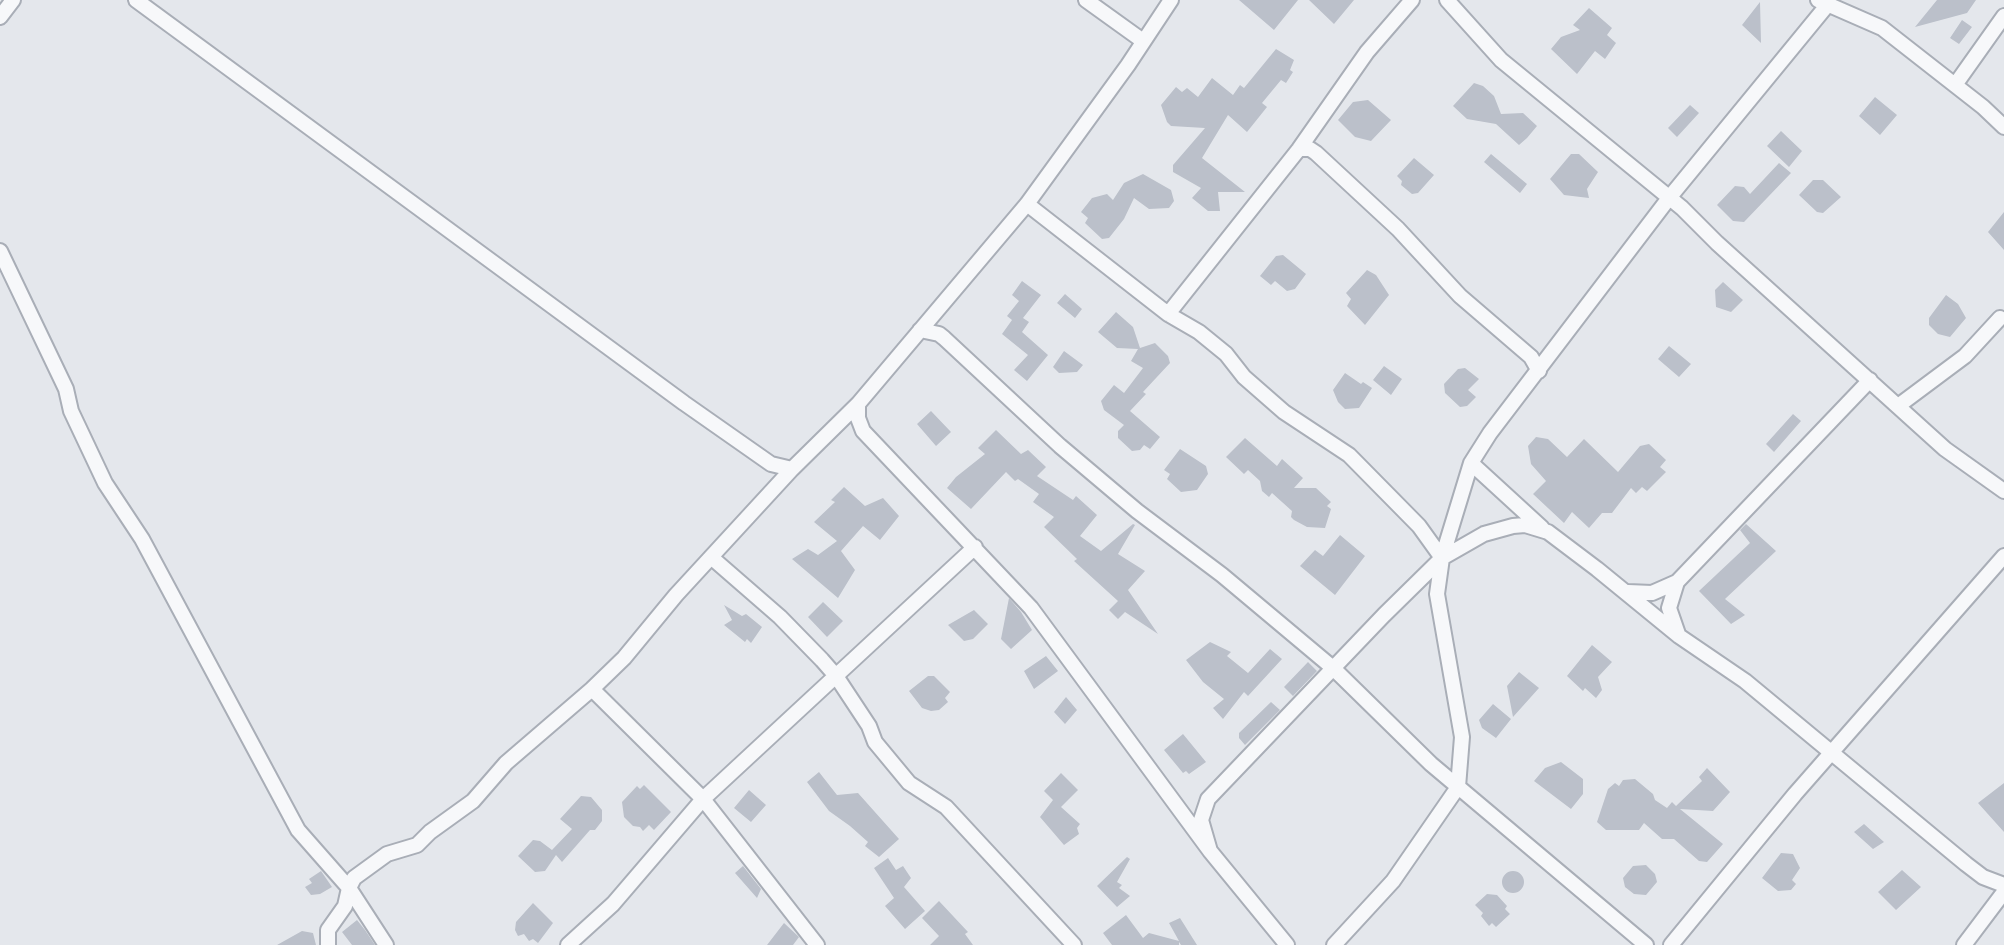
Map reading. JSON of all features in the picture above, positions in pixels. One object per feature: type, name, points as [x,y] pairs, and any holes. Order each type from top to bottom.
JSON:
[{"type":"street","points":[[0,17],[13,0]]},
{"type":"street","points":[[136,0],[684,402],[771,464],[792,470]]},
{"type":"street","points":[[1086,0],[1143,41]]},
{"type":"street","points":[[328,945],[328,930],[345,905],[354,877],[387,854],[417,845],[430,832],[473,801],[506,763],[593,689],[624,658],[711,557],[858,404],[1027,204],[1171,0]]},
{"type":"street","points":[[1168,314],[1299,149],[1367,52],[1412,0]]},
{"type":"street","points":[[1447,0],[1501,60],[1669,198],[1945,449],[2004,491]]},
{"type":"street","points":[[1334,945],[1393,881],[1458,787],[1462,737],[1437,594],[1442,558],[1471,463],[1669,198],[1824,2],[1882,28],[1983,107],[2004,127]]},
{"type":"street","points":[[1955,85],[2004,16]]},
{"type":"street","points":[[1299,149],[1310,149],[1316,153],[1398,229],[1460,296],[1531,357],[1539,371]]},
{"type":"street","points":[[1027,204],[1168,314],[1199,332],[1226,354],[1244,377],[1284,412],[1349,455],[1419,526],[1442,558]]},
{"type":"street","points":[[0,251],[66,389],[71,411],[105,483],[142,539],[298,830],[349,888],[386,945]]},
{"type":"street","points":[[1898,406],[1965,356],[2000,318]]},
{"type":"street","points":[[920,330],[939,334],[944,338],[1070,454],[1333,668],[1432,764],[1646,945]]},
{"type":"street","points":[[1628,592],[1652,593],[1678,582],[1870,380]]},
{"type":"street","points":[[858,404],[858,418],[863,431],[975,547],[1050,631],[1067,660],[1210,851],[1287,945]]},
{"type":"street","points":[[1471,463],[1548,532],[1628,592],[1679,636],[1745,681],[1966,864],[1983,877],[2004,885]]},
{"type":"street","points":[[1210,851],[1201,820],[1208,799],[1442,558],[1484,534],[1513,526],[1525,525],[1548,532]]},
{"type":"street","points":[[568,945],[613,904],[702,799],[975,547]]},
{"type":"street","points":[[1671,945],[1770,824],[2004,556]]},
{"type":"street","points":[[711,557],[780,617],[836,676],[869,726],[875,742],[908,783],[946,807],[1074,945]]},
{"type":"street","points":[[1678,582],[1669,608],[1679,636]]},
{"type":"street","points":[[593,689],[702,799],[817,945]]},
{"type":"street","points":[[1964,945],[2004,892]]},
{"type":"building","points":[[1239,0],[1298,0],[1274,30]]},
{"type":"building","points":[[1309,0],[1354,0],[1334,24]]},
{"type":"building","points":[[1937,0],[1976,0],[1967,13],[1915,27]]},
{"type":"building","points":[[1760,2],[1761,43],[1742,25]]},
{"type":"building","points":[[1589,8],[1612,28],[1607,35],[1616,43],[1605,59],[1595,51],[1577,74],[1551,49],[1561,37],[1580,30],[1573,25]]},
{"type":"building","points":[[1962,20],[1972,27],[1959,44],[1950,38]]},
{"type":"building","points":[[1276,49],[1294,60],[1290,70],[1293,72],[1286,83],[1281,80],[1262,103],[1267,107],[1247,132],[1228,115],[1202,158],[1245,192],[1218,192],[1220,211],[1208,211],[1192,198],[1201,188],[1173,172],[1173,165],[1205,128],[1171,126],[1161,105],[1176,87],[1182,92],[1187,88],[1198,97],[1212,78],[1233,95],[1240,85],[1244,88]]},
{"type":"building","points":[[1474,83],[1483,86],[1494,96],[1501,114],[1523,113],[1537,126],[1519,145],[1496,124],[1467,119],[1453,106]]},
{"type":"building","points":[[1875,97],[1897,115],[1880,135],[1859,116]]},
{"type":"building","points":[[1368,100],[1391,120],[1371,141],[1355,137],[1338,120],[1353,102]]},
{"type":"building","points":[[1690,105],[1699,113],[1677,137],[1668,128]]},
{"type":"building","points":[[1781,131],[1802,151],[1789,167],[1767,146]]},
{"type":"building","points":[[1491,154],[1527,184],[1520,193],[1484,162]]},
{"type":"building","points":[[1571,154],[1579,154],[1598,172],[1587,189],[1589,198],[1564,195],[1550,179]]},
{"type":"building","points":[[1414,158],[1434,175],[1418,193],[1412,194],[1401,185],[1402,181],[1397,176]]},
{"type":"building","points":[[1779,163],[1791,173],[1744,222],[1733,221],[1717,205],[1735,186],[1744,187],[1750,194]]},
{"type":"building","points":[[1143,174],[1171,190],[1174,201],[1169,208],[1149,209],[1134,198],[1124,219],[1109,238],[1102,239],[1085,223],[1088,218],[1081,212],[1092,198],[1107,194],[1113,200],[1124,183]]},
{"type":"building","points":[[1813,180],[1823,180],[1841,197],[1823,213],[1817,212],[1799,195]]},
{"type":"building","points":[[2004,212],[2004,250],[1988,232]]},
{"type":"building","points":[[1283,255],[1306,274],[1295,289],[1287,291],[1275,281],[1271,285],[1260,276],[1276,256]]},
{"type":"building","points":[[1367,270],[1376,275],[1389,295],[1365,325],[1347,306],[1351,299],[1346,293]]},
{"type":"building","points":[[1022,281],[1041,295],[1023,318],[1029,322],[1022,332],[1048,355],[1027,381],[1014,370],[1028,355],[1002,334],[1012,320],[1007,316],[1019,301],[1012,295]]},
{"type":"building","points":[[1723,282],[1743,300],[1731,312],[1716,307],[1715,290]]},
{"type":"building","points":[[1065,294],[1082,309],[1075,318],[1057,303]]},
{"type":"building","points":[[1946,295],[1958,304],[1966,318],[1950,337],[1938,334],[1929,325],[1929,318]]},
{"type":"building","points":[[1116,312],[1133,327],[1140,348],[1155,343],[1168,356],[1170,363],[1143,392],[1146,394],[1130,411],[1160,437],[1150,449],[1144,445],[1140,450],[1132,451],[1118,438],[1118,431],[1124,425],[1104,410],[1101,401],[1114,385],[1124,393],[1143,368],[1131,361],[1138,349],[1117,348],[1098,332]]},
{"type":"building","points":[[1669,346],[1691,364],[1679,377],[1658,359]]},
{"type":"building","points":[[1064,351],[1083,365],[1077,372],[1059,373],[1053,367]]},
{"type":"building","points":[[1384,366],[1402,379],[1391,395],[1373,380]]},
{"type":"building","points":[[1465,368],[1479,379],[1468,390],[1476,397],[1467,406],[1460,407],[1445,393],[1444,384],[1458,369]]},
{"type":"building","points":[[1345,373],[1372,388],[1359,408],[1345,409],[1338,402],[1333,390]]},
{"type":"building","points":[[931,411],[951,432],[936,446],[917,424]]},
{"type":"building","points":[[1793,414],[1801,421],[1774,452],[1766,444]]},
{"type":"building","points":[[996,430],[1021,454],[1028,450],[1046,467],[1037,476],[1073,500],[1076,496],[1097,515],[1080,536],[1101,551],[1135,525],[1118,554],[1145,571],[1128,590],[1158,634],[1125,612],[1118,619],[1109,610],[1118,601],[1074,561],[1077,559],[1044,527],[1054,517],[1033,502],[1039,494],[1018,479],[1015,481],[1006,472],[971,509],[947,488],[956,477],[985,454],[978,448]]},
{"type":"building","points":[[1536,437],[1548,439],[1567,457],[1584,439],[1618,472],[1640,446],[1649,444],[1666,460],[1660,467],[1666,472],[1647,491],[1642,487],[1636,493],[1631,488],[1612,513],[1602,513],[1589,528],[1572,512],[1564,523],[1533,494],[1546,481],[1531,464],[1528,446]]},
{"type":"building","points":[[1245,438],[1277,466],[1282,459],[1303,478],[1294,488],[1316,488],[1331,502],[1327,506],[1331,509],[1325,528],[1307,527],[1294,520],[1291,517],[1292,511],[1272,493],[1269,497],[1262,491],[1260,481],[1248,470],[1244,474],[1226,457]]},
{"type":"building","points":[[1180,449],[1206,466],[1208,474],[1197,490],[1181,492],[1167,479],[1170,474],[1164,470]]},
{"type":"building","points":[[844,487],[865,506],[883,498],[899,516],[880,540],[863,526],[841,551],[855,570],[838,598],[792,559],[808,549],[818,555],[837,541],[814,522],[835,502],[831,500]]},
{"type":"building","points":[[1746,524],[1776,551],[1725,599],[1745,615],[1731,624],[1699,591],[1750,543],[1740,530]]},
{"type":"building","points":[[1340,535],[1365,556],[1335,595],[1300,566],[1315,550],[1323,556]]},
{"type":"building","points":[[1009,598],[1032,630],[1011,649],[1001,639]]},
{"type":"building","points":[[823,602],[843,621],[827,637],[808,617]]},
{"type":"building","points":[[724,605],[742,616],[746,614],[762,627],[751,643],[747,639],[745,642],[724,625],[732,620]]},
{"type":"building","points":[[974,610],[988,624],[973,639],[964,641],[948,625]]},
{"type":"building","points":[[1210,642],[1231,652],[1227,656],[1248,673],[1270,649],[1282,659],[1248,696],[1244,692],[1223,719],[1213,708],[1224,699],[1203,682],[1186,660]]},
{"type":"building","points":[[1592,645],[1612,662],[1598,677],[1602,690],[1596,698],[1585,688],[1583,691],[1567,676]]},
{"type":"building","points":[[1046,656],[1058,671],[1034,689],[1024,671]]},
{"type":"building","points":[[1308,662],[1317,671],[1293,696],[1284,687]]},
{"type":"building","points":[[1519,672],[1539,688],[1513,717],[1507,686]]},
{"type":"building","points":[[928,676],[934,676],[950,692],[945,698],[948,702],[939,710],[922,708],[909,691]]},
{"type":"building","points":[[1066,697],[1077,710],[1065,724],[1054,712]]},
{"type":"building","points":[[1271,702],[1280,710],[1245,745],[1239,738],[1239,733]]},
{"type":"building","points":[[1493,704],[1511,719],[1496,738],[1482,728],[1479,720]]},
{"type":"building","points":[[1183,734],[1206,762],[1189,774],[1186,771],[1183,773],[1164,750]]},
{"type":"building","points":[[1561,762],[1583,779],[1583,794],[1571,809],[1534,781],[1545,768]]},
{"type":"building","points":[[1707,768],[1730,792],[1713,811],[1680,809],[1723,844],[1707,862],[1699,861],[1674,839],[1662,839],[1644,823],[1639,830],[1606,830],[1597,822],[1608,789],[1615,783],[1619,786],[1623,780],[1635,779],[1653,794],[1655,800],[1667,808],[1672,802],[1676,806],[1702,781],[1699,777]]},
{"type":"building","points":[[819,772],[837,795],[858,793],[899,839],[879,857],[865,846],[868,842],[829,811],[807,782]]},
{"type":"building","points":[[1061,773],[1078,790],[1061,807],[1080,824],[1077,828],[1079,834],[1064,845],[1040,817],[1053,800],[1044,791]]},
{"type":"building","points":[[2004,783],[2004,832],[1978,803]]},
{"type":"building","points":[[644,785],[671,812],[654,830],[649,825],[643,831],[624,817],[622,802],[637,786],[640,789]]},
{"type":"building","points":[[749,790],[766,805],[751,822],[734,808]]},
{"type":"building","points":[[581,796],[591,797],[602,810],[602,821],[595,830],[590,830],[562,862],[556,855],[545,871],[535,872],[518,856],[533,840],[540,841],[552,850],[572,829],[560,819]]},
{"type":"building","points":[[1864,824],[1884,842],[1873,849],[1854,832]]},
{"type":"building","points":[[1781,853],[1793,854],[1800,868],[1792,880],[1796,884],[1791,890],[1778,891],[1762,878]]},
{"type":"building","points":[[1127,857],[1130,859],[1117,882],[1122,885],[1119,888],[1130,896],[1117,907],[1097,886]]},
{"type":"building","points":[[888,858],[896,870],[903,866],[911,878],[904,887],[925,911],[905,929],[885,906],[894,898],[874,868]]},
{"type":"building","points":[[1646,865],[1655,874],[1657,882],[1646,895],[1634,894],[1625,887],[1623,878],[1633,866]]},
{"type":"building","points":[[743,866],[761,889],[757,898],[735,873]]},
{"type":"building","points":[[1902,870],[1921,887],[1896,910],[1878,892]]},
{"type":"building","points":[[321,871],[332,887],[320,894],[311,895],[305,887],[312,883],[309,879]]},
{"type":"building","points":[[1513,871],[1521,874],[1524,882],[1521,890],[1513,893],[1505,890],[1502,882],[1505,874]]},
{"type":"building","points":[[1487,894],[1497,895],[1510,914],[1496,927],[1492,923],[1489,926],[1481,916],[1483,913],[1475,905]]},
{"type":"building","points":[[939,901],[968,932],[965,934],[973,945],[930,945],[939,936],[922,918]]},
{"type":"building","points":[[533,903],[553,923],[538,943],[533,939],[529,941],[524,934],[518,936],[515,930],[516,922]]},
{"type":"building","points":[[1126,915],[1143,938],[1149,933],[1179,941],[1169,923],[1180,918],[1197,945],[1181,945],[1179,942],[1179,945],[1112,945],[1103,933]]},
{"type":"building","points":[[357,920],[375,945],[352,945],[342,932]]},
{"type":"building","points":[[784,923],[799,937],[793,945],[767,945]]},
{"type":"building","points":[[302,931],[313,933],[316,945],[277,945]]}]
